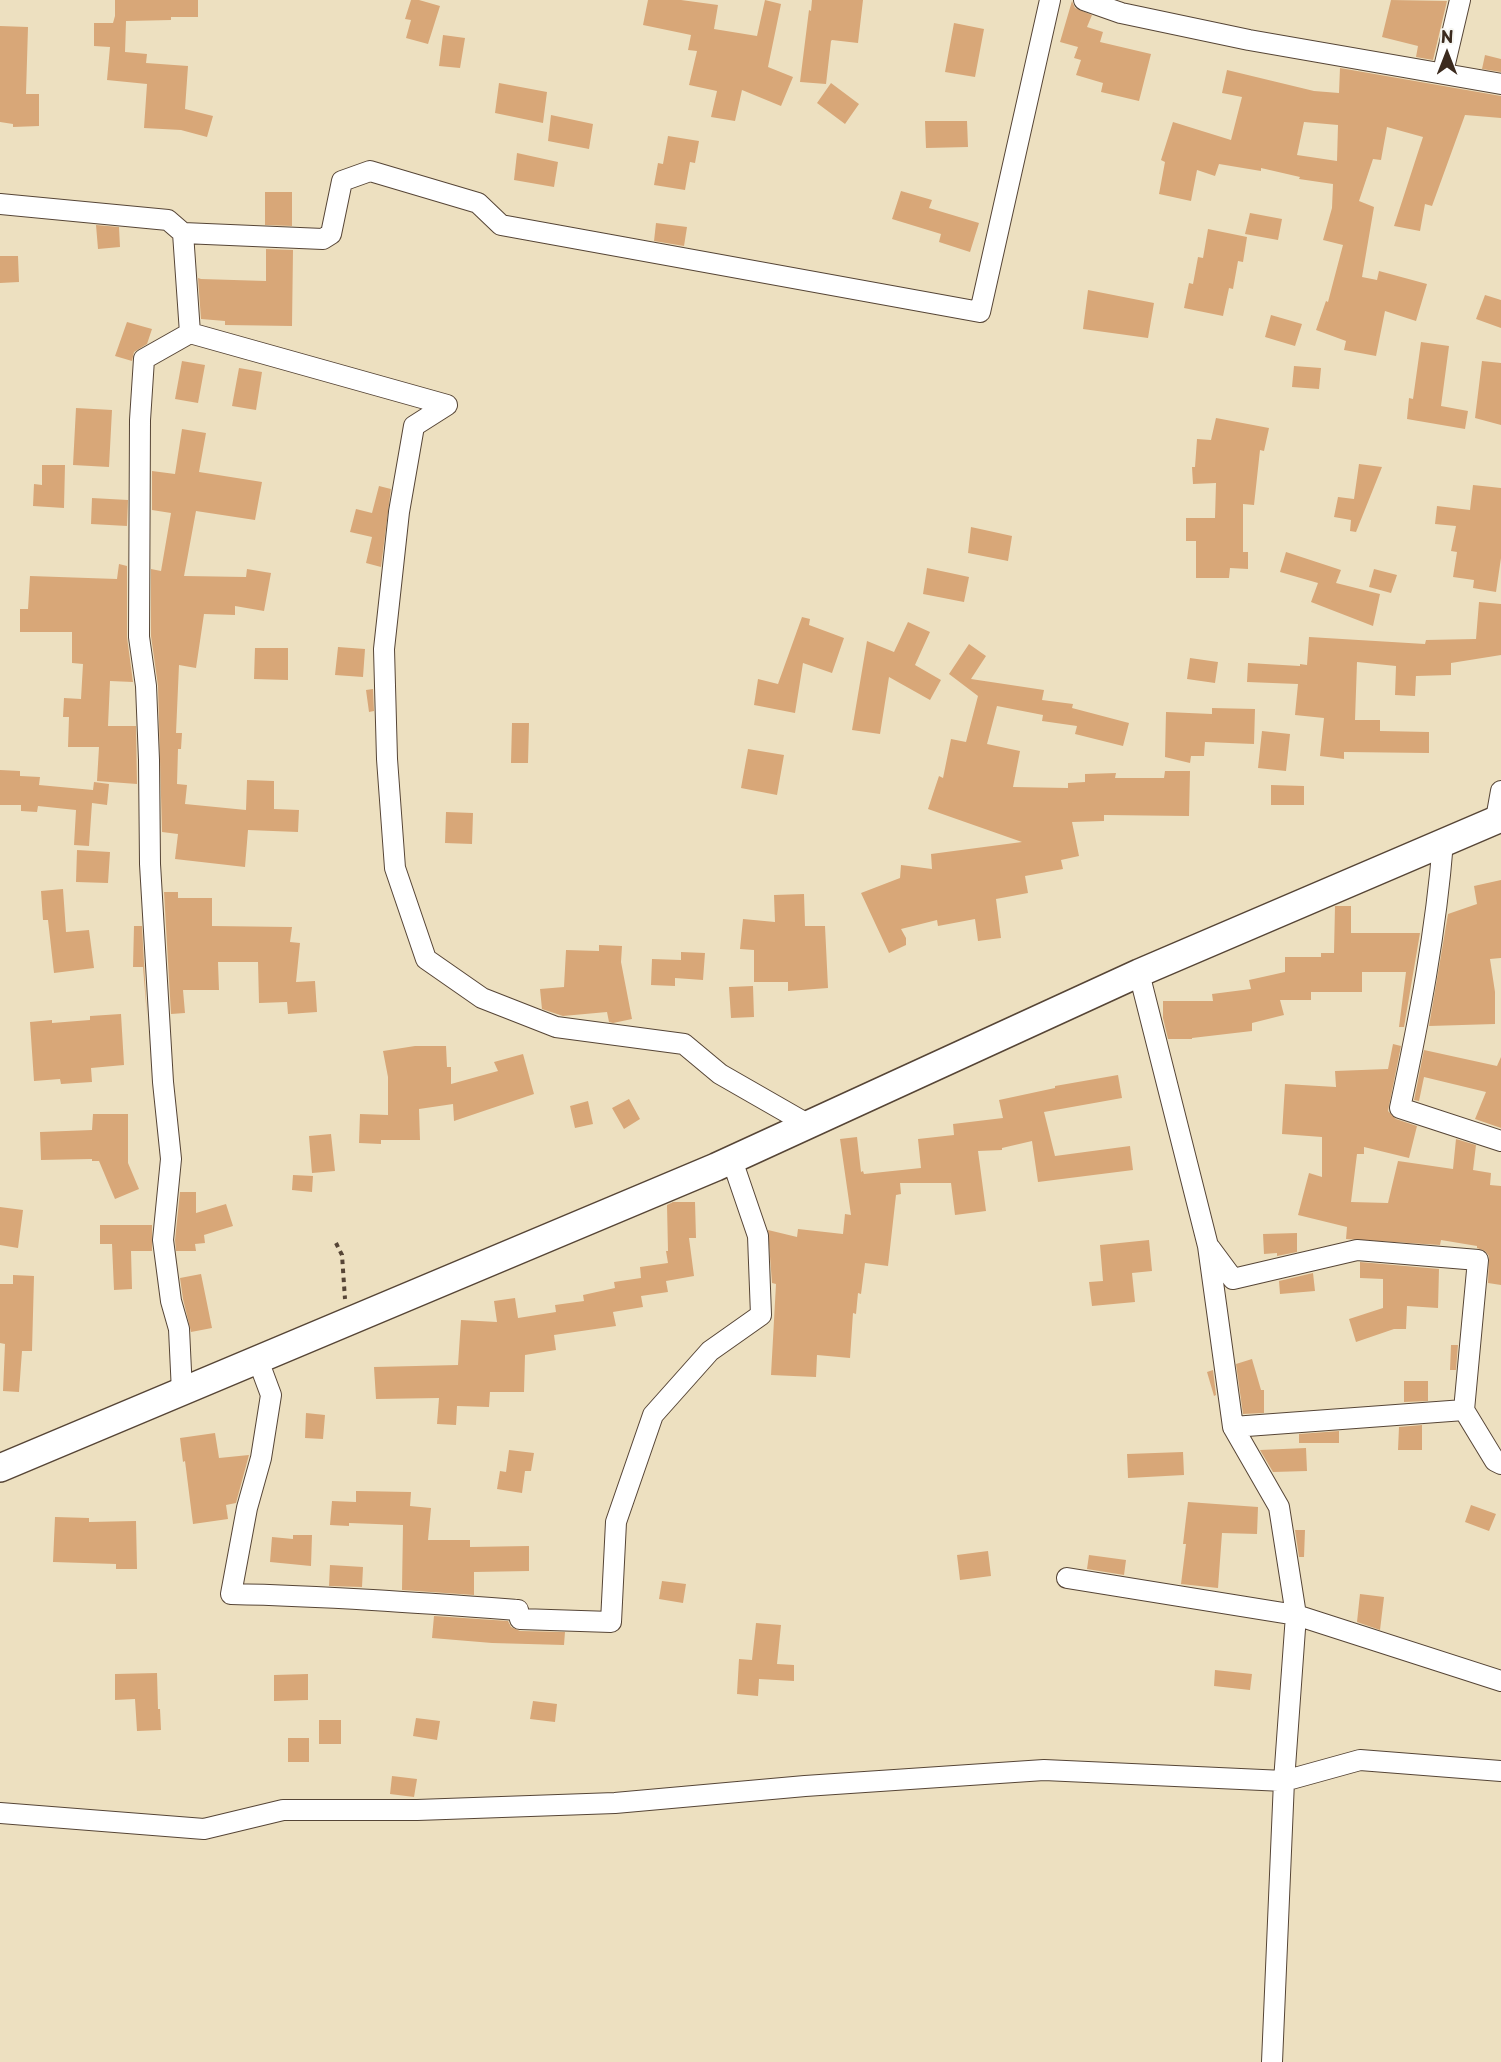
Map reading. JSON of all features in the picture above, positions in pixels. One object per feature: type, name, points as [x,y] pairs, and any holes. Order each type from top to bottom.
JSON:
[{"type":"street","points":[[0,204],[168,220],[183,233],[324,238],[331,234],[342,181],[370,171],[478,203],[501,225],[981,312],[1050,0]]},
{"type":"street","points":[[1084,0],[1122,13],[1249,39],[1501,84]]},
{"type":"street","points":[[1443,72],[1460,0]]},
{"type":"street","points":[[183,233],[190,333]]},
{"type":"street","points":[[182,1392],[179,1329],[171,1301],[163,1240],[171,1159],[163,1082],[151,886],[146,686],[139,637],[138,576],[141,489],[140,420],[144,359],[190,333],[447,405],[414,426],[399,512],[384,649],[387,759],[395,868],[426,959],[482,998],[556,1027],[684,1044],[720,1074],[809,1125]]},
{"type":"street","points":[[0,1468],[732,1160],[1139,973],[1498,818],[1501,791]]},
{"type":"street","points":[[1443,842],[1439,889],[1422,1004],[1400,1108],[1501,1141]]},
{"type":"street","points":[[1139,973],[1208,1246],[1233,1427],[1279,1507],[1296,1615],[1284,1781],[1272,2062]]},
{"type":"street","points":[[258,1360],[271,1395],[261,1458],[247,1508],[231,1594],[329,1596],[456,1605],[518,1610],[520,1619],[611,1622],[616,1522],[653,1414],[710,1351],[761,1315],[758,1236],[732,1160]]},
{"type":"street","points":[[1208,1246],[1233,1278],[1357,1250],[1478,1260],[1464,1410],[1495,1461],[1501,1464]]},
{"type":"street","points":[[1233,1427],[1464,1410]]},
{"type":"street","points":[[1067,1578],[1296,1615],[1501,1681]]},
{"type":"street","points":[[0,1813],[204,1829],[283,1809],[417,1810],[615,1803],[806,1786],[1044,1770],[1284,1781],[1360,1760],[1501,1771]]},
{"type":"path","points":[[336,1243],[342,1255],[345,1323]]},
{"type":"building","points":[[115,0],[198,0],[198,17],[126,21],[125,52],[147,54],[146,63],[188,66],[185,109],[213,116],[207,137],[181,130],[144,128],[147,84],[107,80],[110,47],[94,46],[94,23],[113,23]]},
{"type":"building","points":[[411,0],[440,6],[428,44],[406,38],[411,20],[405,19]]},
{"type":"building","points":[[648,0],[681,0],[718,5],[714,29],[757,36],[765,0],[781,4],[768,67],[793,77],[781,106],[742,90],[735,121],[711,117],[717,91],[689,85],[697,51],[688,50],[691,35],[643,25]]},
{"type":"building","points":[[812,0],[863,0],[858,43],[831,41],[826,84],[800,82]]},
{"type":"building","points":[[1391,0],[1447,1],[1433,60],[1416,57],[1418,46],[1382,37]]},
{"type":"building","points":[[1072,1],[1075,8],[1092,15],[1087,27],[1103,32],[1100,42],[1151,54],[1139,101],[1101,92],[1103,83],[1076,75],[1081,60],[1074,58],[1078,47],[1060,42]]},
{"type":"building","points":[[954,23],[984,29],[975,77],[945,72]]},
{"type":"building","points":[[0,26],[28,27],[26,94],[39,94],[39,126],[13,127],[13,124],[0,122]]},
{"type":"building","points":[[443,35],[465,38],[460,68],[439,66]]},
{"type":"building","points":[[1485,55],[1501,59],[1501,72],[1482,69]]},
{"type":"building","points":[[1340,68],[1501,96],[1501,118],[1465,115],[1432,206],[1425,204],[1420,231],[1394,226],[1423,137],[1387,127],[1381,160],[1373,159],[1359,201],[1374,207],[1362,277],[1377,280],[1379,271],[1427,284],[1416,321],[1385,311],[1376,356],[1344,350],[1346,341],[1316,330],[1326,301],[1328,302],[1343,245],[1323,240],[1332,208],[1333,184],[1299,179],[1300,177],[1261,168],[1261,171],[1219,164],[1215,176],[1197,170],[1191,201],[1159,194],[1165,162],[1161,160],[1173,122],[1231,140],[1242,97],[1222,93],[1227,70],[1314,91],[1339,93]],"holes":[[[1304,122],[1338,125],[1337,161],[1297,155]]]},
{"type":"building","points":[[499,83],[547,92],[543,123],[495,113]]},
{"type":"building","points":[[831,83],[859,104],[845,124],[817,103]]},
{"type":"building","points":[[551,115],[593,124],[589,149],[548,141]]},
{"type":"building","points":[[925,121],[967,121],[968,147],[926,148]]},
{"type":"building","points":[[668,136],[699,141],[695,163],[690,162],[685,190],[654,185],[658,163],[663,164]]},
{"type":"building","points":[[517,153],[558,162],[554,187],[514,180]]},
{"type":"building","points":[[901,191],[932,200],[929,208],[979,223],[970,252],[939,242],[941,234],[892,219]]},
{"type":"building","points":[[265,192],[292,192],[292,226],[265,225]]},
{"type":"building","points":[[1250,213],[1282,219],[1278,240],[1245,234]]},
{"type":"building","points":[[656,223],[687,227],[684,246],[654,241]]},
{"type":"building","points":[[96,225],[119,227],[120,247],[98,249]]},
{"type":"building","points":[[1208,229],[1247,237],[1243,262],[1238,261],[1233,289],[1229,288],[1223,316],[1184,308],[1189,283],[1193,284],[1198,257],[1203,258]]},
{"type":"building","points":[[266,249],[293,250],[292,326],[225,325],[225,321],[201,319],[198,278],[266,281]]},
{"type":"building","points":[[0,256],[18,256],[19,282],[0,283]]},
{"type":"building","points":[[1088,290],[1154,303],[1148,338],[1083,329]]},
{"type":"building","points":[[1485,295],[1501,300],[1501,328],[1476,319]]},
{"type":"building","points":[[1271,315],[1302,324],[1295,346],[1265,337]]},
{"type":"building","points":[[127,322],[152,329],[147,344],[134,352],[132,361],[115,356]]},
{"type":"building","points":[[1421,342],[1449,346],[1441,406],[1468,411],[1465,429],[1407,419],[1409,398],[1413,399]]},
{"type":"building","points":[[182,361],[205,365],[198,403],[175,399]]},
{"type":"building","points":[[1482,361],[1501,363],[1501,425],[1475,418]]},
{"type":"building","points":[[1294,366],[1321,368],[1319,389],[1292,387]]},
{"type":"building","points":[[239,368],[262,372],[256,410],[232,406]]},
{"type":"building","points":[[76,408],[112,410],[109,467],[73,465]]},
{"type":"building","points":[[1216,418],[1269,428],[1264,451],[1260,450],[1254,505],[1243,504],[1243,552],[1248,552],[1248,569],[1230,568],[1229,578],[1196,578],[1196,541],[1186,541],[1186,518],[1215,518],[1216,483],[1193,484],[1192,467],[1195,467],[1197,439],[1211,440]]},
{"type":"building","points":[[182,429],[206,433],[199,472],[262,482],[255,520],[196,511],[184,576],[246,577],[247,569],[271,573],[264,611],[235,606],[235,615],[204,614],[196,668],[179,665],[176,733],[182,733],[181,749],[178,749],[177,784],[187,785],[185,804],[246,810],[247,780],[274,781],[274,809],[299,810],[298,832],[248,830],[245,867],[175,859],[178,834],[162,832],[158,686],[151,636],[151,569],[161,571],[171,513],[152,510],[152,471],[175,474]]},
{"type":"building","points":[[1359,464],[1382,467],[1356,532],[1350,531],[1351,520],[1334,517],[1338,497],[1354,499]]},
{"type":"building","points":[[42,465],[65,465],[64,508],[33,506],[34,484],[42,485]]},
{"type":"building","points":[[1473,485],[1501,488],[1501,558],[1496,592],[1473,588],[1474,580],[1453,577],[1457,552],[1451,551],[1456,526],[1435,524],[1437,506],[1470,510]]},
{"type":"building","points":[[379,486],[391,489],[381,567],[366,563],[372,537],[350,532],[356,509],[372,513]]},
{"type":"building","points":[[92,498],[128,500],[127,526],[91,524]]},
{"type":"building","points":[[971,527],[1012,536],[1008,561],[968,553]]},
{"type":"building","points":[[1286,552],[1341,570],[1336,583],[1380,594],[1373,626],[1311,602],[1318,583],[1280,572]]},
{"type":"building","points":[[119,564],[127,566],[127,637],[133,682],[110,681],[108,726],[136,726],[137,784],[97,781],[99,747],[68,747],[69,717],[63,717],[64,698],[81,699],[83,664],[72,663],[72,632],[20,632],[20,609],[28,609],[30,576],[117,579]]},
{"type":"building","points":[[927,568],[969,577],[964,602],[923,594]]},
{"type":"building","points":[[1374,569],[1397,575],[1391,593],[1369,587]]},
{"type":"building","points":[[1479,602],[1501,604],[1501,655],[1451,663],[1451,675],[1416,676],[1415,696],[1395,695],[1396,666],[1357,662],[1355,720],[1380,720],[1380,731],[1429,732],[1429,753],[1344,752],[1344,759],[1320,756],[1324,718],[1295,715],[1298,684],[1247,682],[1248,663],[1307,665],[1309,637],[1425,644],[1426,640],[1476,639]]},
{"type":"building","points":[[802,617],[810,619],[809,625],[844,638],[832,673],[803,663],[795,713],[754,705],[758,679],[778,684]]},
{"type":"building","points":[[908,622],[930,632],[915,665],[941,680],[930,700],[889,677],[880,734],[852,730],[867,641],[894,652]]},
{"type":"building","points":[[969,644],[986,656],[971,679],[1044,690],[1042,700],[1073,704],[1072,708],[1129,723],[1123,746],[1075,734],[1077,726],[1042,721],[1043,715],[997,706],[987,744],[1020,751],[1013,787],[1068,788],[1068,783],[1085,782],[1085,774],[1116,773],[1115,778],[1164,778],[1165,771],[1190,771],[1189,816],[1104,815],[1104,821],[1072,822],[1079,856],[1061,860],[1063,869],[1025,876],[1028,893],[996,899],[1001,938],[978,941],[975,919],[938,926],[937,920],[901,929],[906,938],[906,945],[889,953],[861,893],[900,878],[901,865],[932,869],[931,854],[1022,842],[928,809],[939,776],[943,778],[951,739],[966,742],[978,696],[949,674]]},
{"type":"building","points":[[338,647],[365,649],[363,677],[335,675]]},
{"type":"building","points":[[255,648],[288,648],[288,680],[254,679]]},
{"type":"building","points":[[1190,658],[1218,662],[1215,683],[1187,679]]},
{"type":"building","points":[[373,689],[374,711],[369,712],[366,690]]},
{"type":"building","points":[[1212,708],[1255,709],[1254,744],[1205,742],[1204,756],[1191,756],[1190,763],[1165,757],[1166,712],[1212,714]]},
{"type":"building","points":[[512,723],[529,723],[528,763],[511,763]]},
{"type":"building","points":[[1262,731],[1290,734],[1286,771],[1258,768]]},
{"type":"building","points":[[748,749],[784,755],[777,795],[741,788]]},
{"type":"building","points":[[0,770],[20,771],[20,776],[40,777],[39,785],[93,790],[94,782],[109,784],[107,805],[92,803],[89,846],[74,845],[76,810],[38,806],[37,812],[21,811],[21,805],[0,805]]},
{"type":"building","points":[[1271,785],[1304,786],[1304,805],[1271,805]]},
{"type":"building","points":[[446,812],[473,813],[472,844],[445,843]]},
{"type":"building","points":[[77,850],[110,852],[108,883],[76,882]]},
{"type":"building","points":[[1501,880],[1501,958],[1490,959],[1495,992],[1495,1024],[1429,1026],[1448,914],[1477,904],[1474,886]]},
{"type":"building","points":[[63,889],[66,932],[89,930],[94,968],[54,973],[48,920],[43,920],[41,891]]},
{"type":"building","points":[[164,892],[178,892],[178,898],[212,898],[212,926],[292,927],[290,942],[300,943],[296,982],[315,981],[317,1012],[288,1014],[287,1002],[259,1003],[258,962],[218,962],[219,990],[183,990],[185,1013],[171,1014]]},
{"type":"building","points":[[804,894],[805,926],[825,926],[828,988],[788,991],[788,982],[754,982],[754,950],[740,949],[743,919],[775,922],[774,895]]},
{"type":"building","points":[[1335,906],[1351,906],[1351,933],[1420,933],[1404,1027],[1399,1027],[1406,972],[1362,972],[1362,992],[1311,992],[1311,1000],[1280,1000],[1284,1015],[1252,1023],[1252,1031],[1192,1039],[1168,1039],[1163,1018],[1163,1001],[1213,1001],[1212,994],[1251,989],[1249,980],[1285,972],[1285,957],[1321,957],[1321,953],[1334,953]]},
{"type":"building","points":[[134,926],[142,926],[147,1016],[143,967],[133,967]]},
{"type":"building","points":[[599,945],[622,946],[621,962],[632,1019],[613,1023],[609,1022],[607,1012],[563,1016],[542,1009],[540,989],[564,987],[566,950],[599,951]]},
{"type":"building","points":[[681,952],[705,953],[703,980],[675,978],[675,986],[651,985],[652,959],[681,960]]},
{"type":"building","points":[[753,986],[754,1017],[731,1018],[729,987]]},
{"type":"building","points":[[121,1014],[124,1065],[91,1068],[92,1082],[61,1084],[60,1079],[34,1081],[30,1022],[90,1020],[90,1016]]},
{"type":"building","points":[[1393,1044],[1401,1046],[1388,1111],[1396,1119],[1417,1126],[1409,1158],[1364,1147],[1364,1154],[1357,1154],[1351,1202],[1388,1203],[1398,1161],[1453,1169],[1456,1139],[1476,1145],[1473,1170],[1491,1173],[1490,1185],[1501,1186],[1501,1285],[1488,1283],[1489,1256],[1477,1246],[1441,1240],[1440,1245],[1346,1239],[1347,1227],[1298,1215],[1309,1173],[1322,1177],[1322,1137],[1282,1134],[1285,1084],[1336,1087],[1335,1071],[1388,1069]]},
{"type":"building","points":[[415,1046],[446,1046],[447,1067],[451,1067],[451,1084],[498,1071],[494,1062],[523,1054],[534,1094],[454,1121],[453,1104],[419,1109],[420,1140],[381,1140],[381,1144],[359,1143],[360,1114],[388,1115],[388,1077],[383,1051]]},
{"type":"building","points":[[1424,1050],[1497,1066],[1501,1057],[1501,1128],[1475,1119],[1486,1092],[1424,1077],[1419,1101],[1414,1100]]},
{"type":"building","points":[[1118,1075],[1122,1098],[1044,1112],[1055,1156],[1130,1146],[1133,1170],[1038,1182],[1032,1141],[1002,1148],[1002,1150],[978,1151],[986,1211],[955,1215],[951,1183],[900,1183],[901,1194],[896,1195],[888,1266],[865,1263],[861,1294],[858,1293],[856,1314],[853,1313],[850,1358],[817,1355],[816,1377],[771,1375],[776,1284],[772,1283],[768,1230],[797,1237],[798,1229],[843,1234],[845,1214],[851,1215],[840,1139],[857,1137],[861,1172],[863,1171],[864,1174],[921,1168],[918,1139],[954,1135],[953,1124],[1003,1118],[999,1100],[1055,1088],[1055,1086]]},
{"type":"building","points":[[629,1099],[640,1119],[624,1129],[612,1108]]},
{"type":"building","points":[[588,1101],[593,1124],[575,1128],[570,1106]]},
{"type":"building","points":[[93,1114],[128,1114],[128,1163],[139,1189],[115,1199],[99,1161],[92,1161],[92,1159],[41,1160],[40,1132],[92,1130]]},
{"type":"building","points":[[331,1134],[335,1171],[312,1173],[309,1136]]},
{"type":"building","points":[[293,1175],[313,1176],[312,1192],[292,1190]]},
{"type":"building","points":[[180,1192],[196,1192],[196,1213],[226,1204],[233,1226],[204,1235],[205,1243],[195,1244],[196,1251],[176,1251]]},
{"type":"building","points":[[673,1202],[695,1202],[696,1238],[689,1238],[694,1276],[666,1281],[668,1292],[641,1296],[643,1307],[613,1312],[616,1326],[554,1335],[556,1350],[525,1355],[524,1392],[490,1392],[489,1407],[457,1406],[456,1425],[437,1424],[439,1398],[376,1399],[374,1367],[458,1365],[461,1320],[497,1322],[494,1301],[515,1298],[518,1318],[556,1312],[555,1305],[584,1301],[583,1295],[615,1288],[614,1282],[641,1278],[640,1267],[668,1263],[667,1205]]},
{"type":"building","points":[[0,1207],[23,1210],[18,1248],[0,1245]]},
{"type":"building","points":[[100,1225],[152,1225],[152,1251],[131,1251],[132,1289],[114,1290],[112,1244],[100,1244]]},
{"type":"building","points":[[1297,1233],[1297,1252],[1277,1256],[1277,1253],[1264,1254],[1263,1234]]},
{"type":"building","points":[[1149,1240],[1152,1271],[1132,1273],[1135,1302],[1092,1306],[1089,1282],[1103,1281],[1100,1245]]},
{"type":"building","points":[[1360,1262],[1439,1269],[1438,1308],[1407,1306],[1406,1329],[1394,1329],[1356,1342],[1349,1319],[1383,1308],[1383,1279],[1360,1278]]},
{"type":"building","points":[[1313,1273],[1315,1291],[1280,1294],[1279,1281]]},
{"type":"building","points":[[201,1274],[212,1328],[191,1332],[180,1278]]},
{"type":"building","points":[[13,1275],[34,1276],[32,1351],[22,1351],[19,1392],[3,1391],[5,1344],[0,1343],[0,1284],[13,1284]]},
{"type":"building","points":[[1451,1345],[1458,1345],[1456,1370],[1450,1370]]},
{"type":"building","points":[[1252,1359],[1261,1390],[1264,1390],[1264,1413],[1243,1414],[1236,1364]]},
{"type":"building","points":[[1213,1370],[1216,1395],[1214,1396],[1207,1372]]},
{"type":"building","points":[[1404,1381],[1428,1381],[1428,1401],[1404,1402]]},
{"type":"building","points":[[306,1413],[325,1415],[323,1439],[305,1438]]},
{"type":"building","points":[[1422,1425],[1422,1450],[1398,1450],[1399,1427]]},
{"type":"building","points":[[1339,1431],[1339,1443],[1299,1443],[1299,1434]]},
{"type":"building","points":[[215,1433],[219,1458],[249,1455],[236,1503],[226,1505],[228,1519],[193,1524],[180,1438]]},
{"type":"building","points":[[1306,1448],[1307,1471],[1273,1472],[1260,1450]]},
{"type":"building","points":[[509,1450],[534,1453],[531,1471],[525,1471],[522,1493],[497,1489],[500,1471],[506,1472]]},
{"type":"building","points":[[1183,1452],[1184,1475],[1128,1478],[1127,1454]]},
{"type":"building","points":[[356,1491],[411,1492],[410,1506],[431,1508],[428,1540],[470,1540],[470,1547],[529,1546],[529,1571],[474,1572],[474,1595],[402,1590],[403,1525],[349,1523],[349,1526],[330,1525],[332,1501],[356,1502]]},
{"type":"building","points":[[1188,1502],[1258,1507],[1257,1534],[1222,1533],[1218,1588],[1181,1584]]},
{"type":"building","points":[[1471,1505],[1496,1514],[1489,1531],[1465,1522]]},
{"type":"building","points":[[55,1517],[89,1518],[89,1522],[136,1521],[137,1569],[116,1569],[116,1564],[53,1562]]},
{"type":"building","points":[[1295,1530],[1305,1530],[1304,1557],[1299,1557]]},
{"type":"building","points":[[293,1535],[312,1535],[311,1566],[270,1562],[272,1537],[293,1539]]},
{"type":"building","points":[[988,1551],[991,1576],[960,1580],[957,1555]]},
{"type":"building","points":[[1089,1555],[1126,1560],[1124,1575],[1087,1569]]},
{"type":"building","points":[[330,1565],[363,1567],[362,1587],[329,1586]]},
{"type":"building","points":[[662,1581],[686,1584],[683,1603],[659,1599]]},
{"type":"building","points":[[1360,1594],[1384,1597],[1380,1630],[1357,1622]]},
{"type":"building","points":[[434,1616],[508,1621],[511,1627],[520,1631],[565,1632],[564,1645],[492,1643],[432,1638]]},
{"type":"building","points":[[756,1623],[781,1625],[777,1664],[794,1665],[794,1681],[759,1679],[758,1696],[737,1694],[739,1659],[752,1660]]},
{"type":"building","points":[[1215,1670],[1252,1674],[1250,1690],[1214,1686]]},
{"type":"building","points":[[157,1673],[161,1730],[137,1731],[135,1699],[115,1700],[115,1674]]},
{"type":"building","points":[[308,1674],[308,1700],[274,1701],[274,1675]]},
{"type":"building","points":[[533,1701],[557,1704],[555,1722],[530,1719]]},
{"type":"building","points":[[416,1718],[440,1721],[437,1740],[413,1736]]},
{"type":"building","points":[[319,1720],[341,1720],[341,1744],[319,1744]]},
{"type":"building","points":[[288,1738],[309,1738],[309,1762],[288,1762]]},
{"type":"building","points":[[392,1776],[417,1779],[414,1797],[390,1794]]}]
